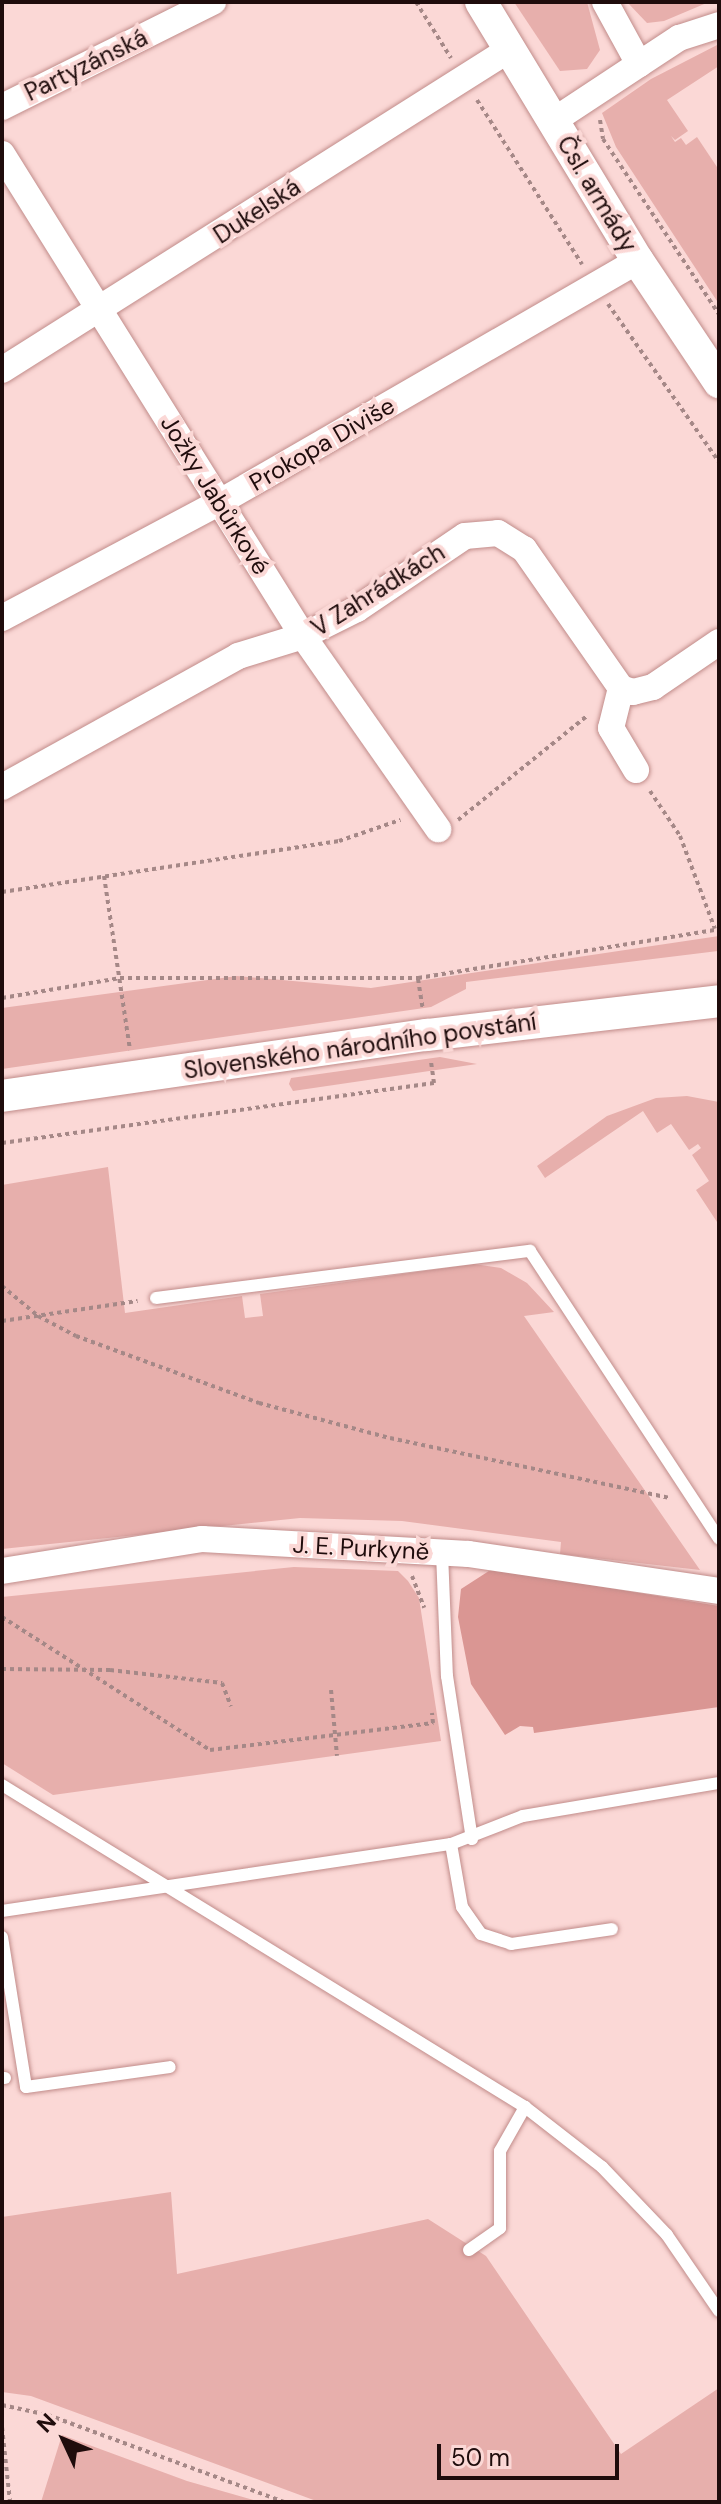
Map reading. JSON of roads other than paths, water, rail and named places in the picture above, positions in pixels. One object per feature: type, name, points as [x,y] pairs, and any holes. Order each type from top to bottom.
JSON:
[{"type":"street","name":"Partyzánská","points":[[2,107],[213,2]]},
{"type":"street","name":"Čsl. armády","points":[[481,2],[638,261],[719,382]]},
{"type":"street","points":[[605,2],[639,64]]},
{"type":"street","points":[[553,121],[679,38],[719,25]]},
{"type":"street","name":"Dukelská","points":[[2,370],[99,312],[510,49]]},
{"type":"street","name":"Jožky Jabůrkové","points":[[2,154],[303,636],[432,820]]},
{"type":"street","name":"Prokopa Diviše","points":[[2,618],[220,502],[638,261]]},
{"type":"street","name":"V Zahrádkách","points":[[2,787],[238,656],[303,636],[357,609],[465,536],[498,533],[524,549],[621,688]]},
{"type":"street","points":[[636,770],[611,728],[621,688],[633,692],[653,687],[719,642]]},
{"type":"street","name":"Slovenského národního povstání","points":[[2,1096],[427,1035],[719,1001]]},
{"type":"street","name":"J. E. Purkyně","points":[[2,1571],[202,1539],[442,1553],[719,1591]]},
{"type":"lane","points":[[156,1298],[530,1251],[719,1539]]},
{"type":"lane","points":[[442,1553],[447,1676],[472,1839]]},
{"type":"lane","points":[[2,1911],[451,1844],[472,1839],[523,1816],[719,1783]]},
{"type":"lane","points":[[2,1785],[525,2107],[602,2167],[667,2235],[719,2311]]},
{"type":"lane","points":[[451,1844],[462,1907],[481,1934],[511,1944],[612,1929]]},
{"type":"lane","points":[[2,1937],[26,2087],[170,2067]]},
{"type":"lane","points":[[469,2250],[500,2228],[500,2151],[525,2107]]}]
